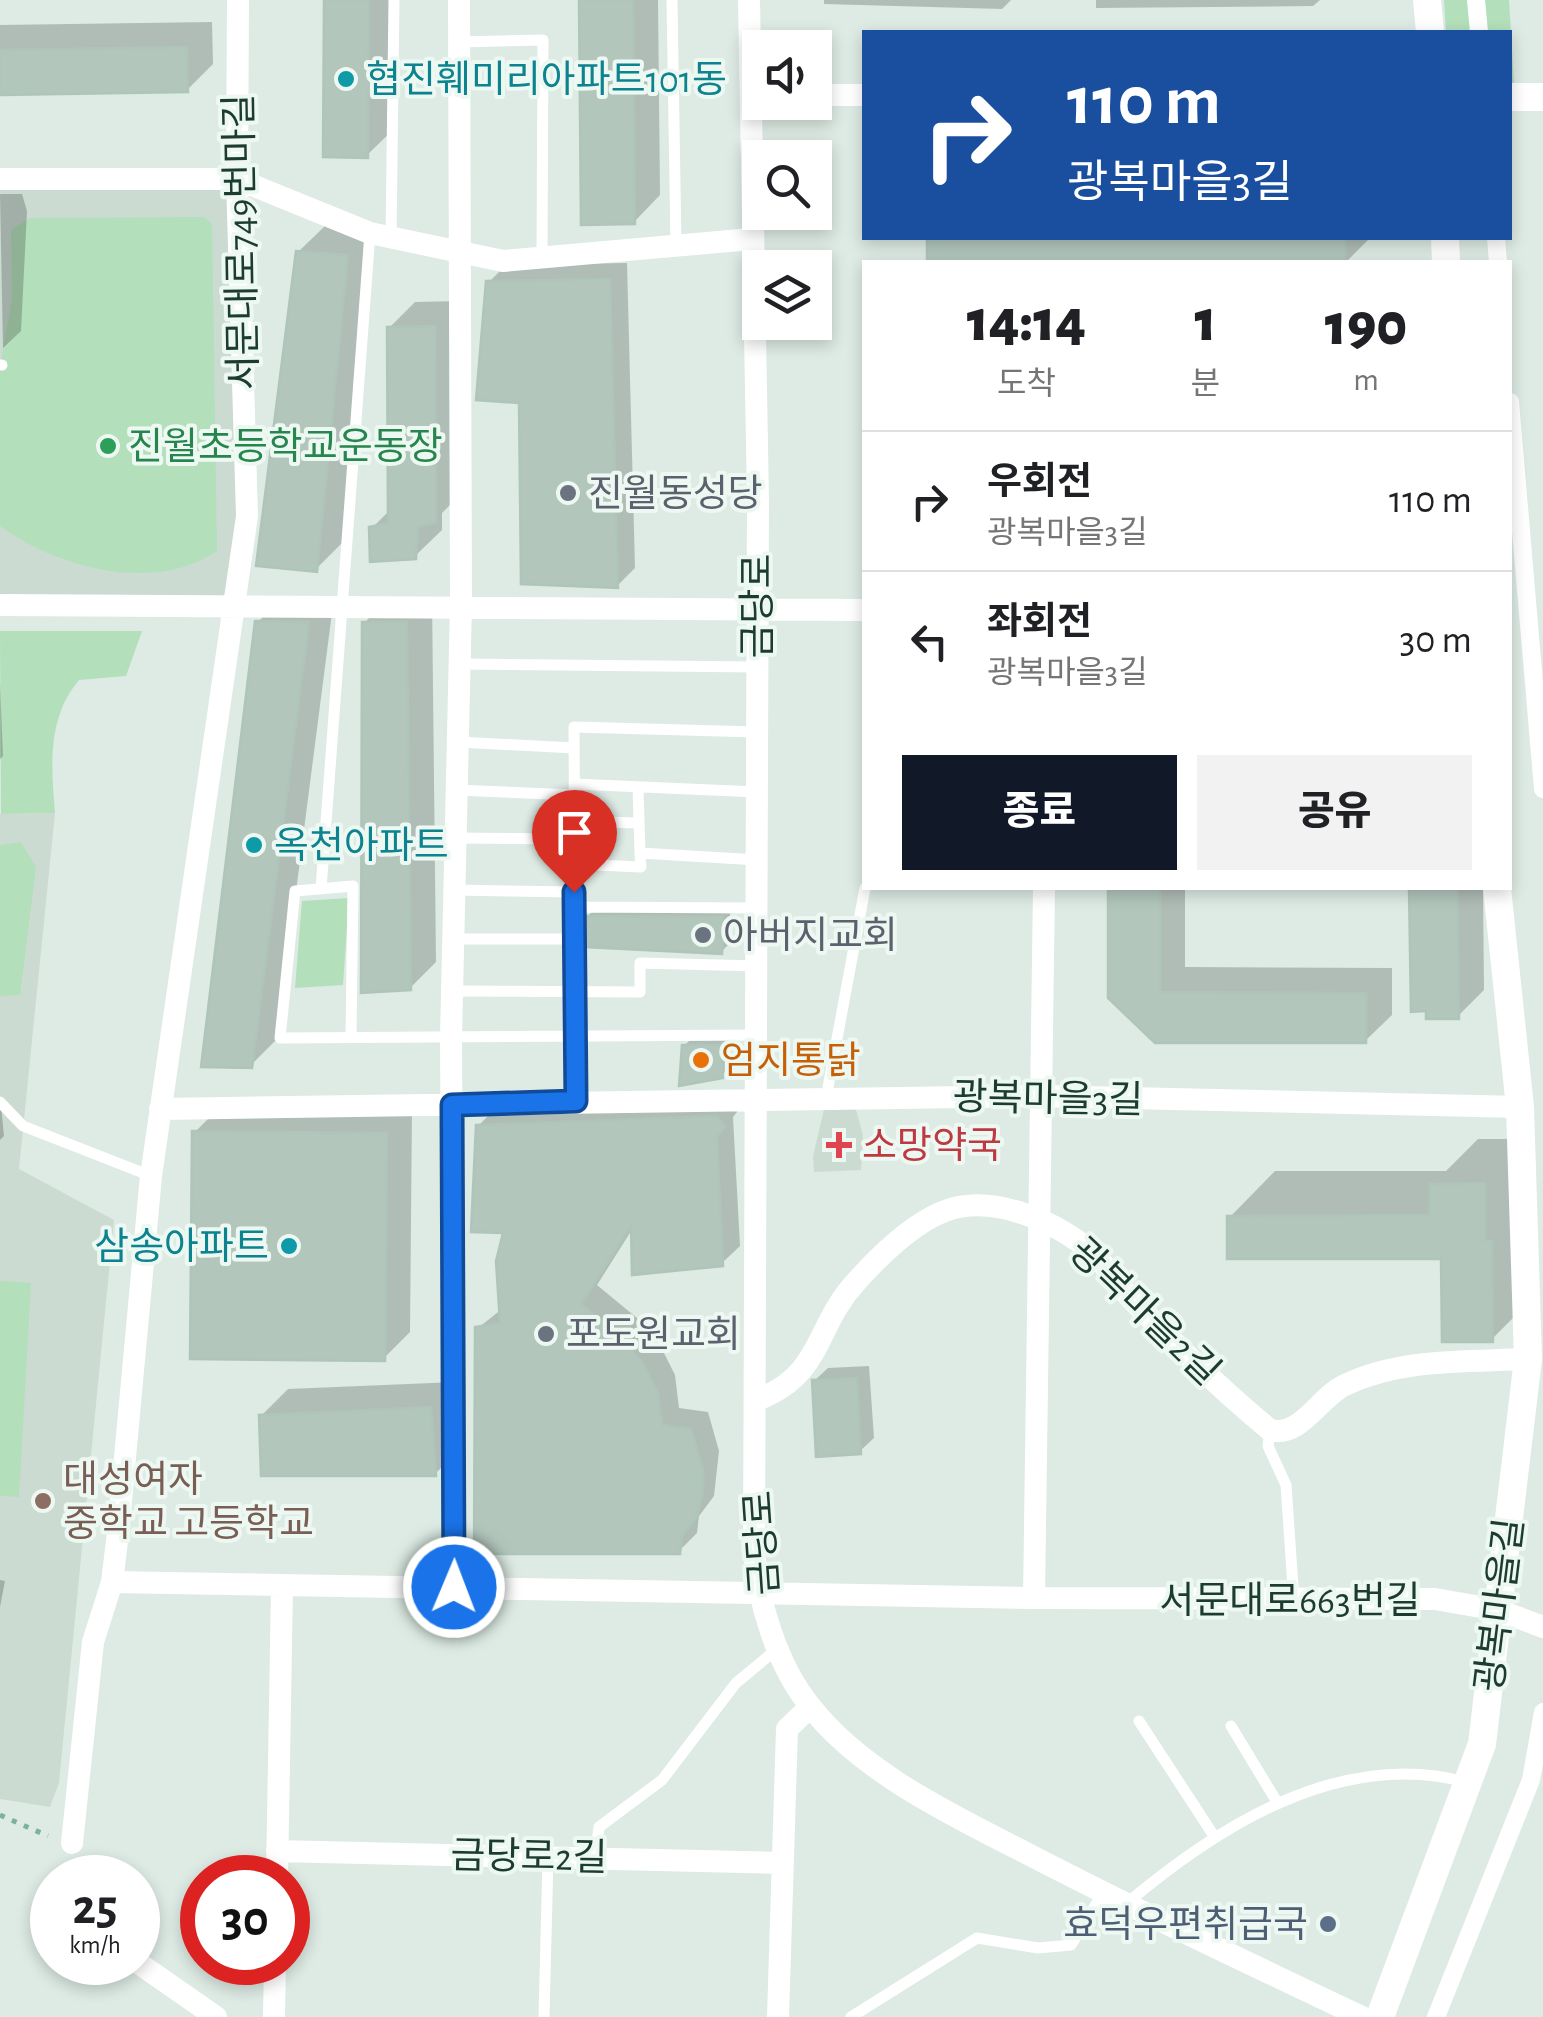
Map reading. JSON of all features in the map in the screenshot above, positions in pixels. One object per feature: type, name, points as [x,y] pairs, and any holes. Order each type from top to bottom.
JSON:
[{"type":"street","name":"서문대로749번마길","points":[[72,1843],[94,1642],[112,1582],[151,1176],[247,516],[237,178],[238,0]]},
{"type":"street","points":[[454,1587],[451,1037],[460,604],[459,0]]},
{"type":"street","name":"금당로","points":[[749,0],[751,30]]},
{"type":"street","points":[[1427,0],[1430,30]]},
{"type":"street","points":[[1476,0],[1478,30]]},
{"type":"street","points":[[832,95],[862,96]]},
{"type":"street","points":[[1512,97],[1543,98]]},
{"type":"street","name":"금당로","points":[[755,120],[752,239],[758,732],[758,1594],[810,1707],[914,1795],[1126,1904],[1362,2017]]},
{"type":"street","points":[[0,179],[237,178],[381,236],[503,261],[752,239]]},
{"type":"street","points":[[1512,425],[1543,789]]},
{"type":"street","points":[[0,605],[460,604],[862,610]]},
{"type":"street","points":[[1034,1598],[1044,890]]},
{"type":"street","name":"광복마을길","points":[[1380,2017],[1470,1783],[1485,1725],[1528,1359],[1520,1107],[1498,890]]},
{"type":"street","name":"광복마을3길","points":[[160,1110],[1041,1096],[1520,1107]]},
{"type":"street","name":"광복마을2길","points":[[757,1400],[787,1388],[811,1359],[841,1297],[868,1268],[930,1220],[945,1212],[982,1207],[1039,1217],[1095,1254],[1119,1286],[1270,1430]]},
{"type":"street","points":[[1270,1430],[1280,1432],[1298,1425],[1324,1397],[1361,1378],[1430,1364],[1528,1359]]},
{"type":"street","name":"서문대로663번길","points":[[112,1582],[282,1588],[454,1587],[1034,1598],[1435,1599],[1498,1610],[1543,1628]]},
{"type":"street","points":[[277,1855],[282,1588]]},
{"type":"street","points":[[778,2017],[787,1729],[810,1707]]},
{"type":"street","points":[[1436,2017],[1531,1780],[1543,1712]]},
{"type":"street","name":"금당로2길","points":[[277,1851],[782,1863]]},
{"type":"street","points":[[160,1978],[216,2017]]},
{"type":"street","points":[[274,2017],[275,1985]]},
{"type":"lane","points":[[321,889],[341,605],[381,236],[394,0]]},
{"type":"lane","points":[[672,0],[676,246]]},
{"type":"lane","points":[[460,42],[542,40],[542,256]]},
{"type":"lane","points":[[459,664],[757,667]]},
{"type":"lane","points":[[576,1101],[574,727],[758,732]]},
{"type":"lane","points":[[458,742],[574,748]]},
{"type":"lane","points":[[456,790],[638,788],[758,792]]},
{"type":"lane","points":[[574,864],[641,867],[638,788]]},
{"type":"lane","points":[[574,821],[638,823]]},
{"type":"lane","points":[[455,847],[574,839]]},
{"type":"lane","points":[[640,853],[758,860]]},
{"type":"lane","points":[[351,1036],[353,886],[295,891],[280,1038],[758,1035]]},
{"type":"lane","points":[[454,890],[574,892]]},
{"type":"lane","points":[[826,1098],[865,890]]},
{"type":"lane","points":[[575,907],[758,908]]},
{"type":"lane","points":[[453,939],[575,939]]},
{"type":"lane","points":[[452,991],[575,988],[640,992],[640,963],[758,966]]},
{"type":"lane","points":[[0,1102],[23,1126],[151,1176]]},
{"type":"lane","points":[[1270,1430],[1268,1446],[1286,1485],[1294,1601]]},
{"type":"lane","points":[[594,1857],[599,1827],[662,1780],[736,1683],[780,1646]]},
{"type":"lane","points":[[1139,1721],[1214,1836]]},
{"type":"lane","points":[[1231,1726],[1277,1802]]},
{"type":"lane","points":[[1126,1904],[1186,1854],[1277,1802],[1374,1778],[1432,1777],[1470,1783]]},
{"type":"lane","points":[[544,2017],[548,1856]]},
{"type":"lane","points":[[851,2017],[977,1938],[1038,1948],[1071,1945],[1103,1892]]},
{"type":"path","points":[[0,1816],[72,1843]]},
{"type":"shaded area","name":"진월초등학교운동장","points":[[0,179],[237,179],[236,603],[0,605]]},
{"type":"shaded area","name":"대성여자 중학교 고등학교","points":[[55,813],[19,1169],[114,1220],[59,1783],[50,1807],[0,1799],[0,814]]},
{"type":"shaded area","name":"소망약국","points":[[825,1105],[855,1106],[863,1135],[861,1170],[814,1172],[813,1156]]},
{"type":"green space","points":[[1444,0],[1509,0],[1511,30],[1446,30]]},
{"type":"green space","name":"진월초등학교운동장","points":[[204,217],[212,224],[217,551],[192,564],[136,573],[77,564],[23,541],[0,526],[0,367],[12,298],[11,230],[30,218]]},
{"type":"green space","points":[[0,631],[142,631],[126,676],[79,680],[61,710],[52,760],[55,813],[1,814]]},
{"type":"green space","points":[[21,842],[36,867],[20,995],[0,996],[0,845]]},
{"type":"green space","points":[[349,898],[343,985],[295,988],[302,901]]},
{"type":"green space","points":[[0,1281],[31,1283],[19,1497],[0,1496]]},
{"type":"building","name":"협진훼미리아파트101동","points":[[324,0],[369,0],[368,158],[323,157]]},
{"type":"building","points":[[579,0],[633,0],[635,224],[581,225]]},
{"type":"building","points":[[187,47],[188,92],[0,95],[0,50]]},
{"type":"building","points":[[927,240],[1345,240],[1345,260],[927,260]]},
{"type":"building","points":[[296,251],[348,255],[317,572],[256,566]]},
{"type":"building","name":"진월동성당","points":[[610,279],[618,588],[521,584],[519,403],[476,400],[486,281]]},
{"type":"building","points":[[435,326],[436,522],[418,527],[416,559],[370,562],[369,527],[388,523],[387,327]]},
{"type":"building","name":"옥천아파트","points":[[255,621],[309,622],[252,1068],[201,1067]]},
{"type":"building","name":"옥천아파트","points":[[362,622],[407,622],[411,990],[361,993]]},
{"type":"building","points":[[1108,890],[1160,890],[1160,992],[1366,993],[1366,1043],[1155,1043],[1108,998]]},
{"type":"building","points":[[1409,890],[1457,890],[1459,1019],[1426,1019],[1426,1011],[1411,1012]]},
{"type":"building","points":[[584,916],[723,917],[722,954],[585,947]]},
{"type":"building","name":"엄지통닭","points":[[682,1045],[721,1045],[723,1078],[679,1086]]},
{"type":"building","name":"포도원교회","points":[[717,1116],[725,1127],[717,1137],[723,1266],[632,1275],[631,1226],[581,1304],[626,1341],[644,1365],[658,1393],[662,1425],[691,1429],[703,1470],[703,1492],[697,1517],[682,1536],[680,1554],[474,1554],[475,1327],[500,1323],[496,1261],[503,1233],[471,1232],[476,1125]]},
{"type":"building","name":"삼송아파트","points":[[192,1131],[387,1133],[385,1361],[190,1359]]},
{"type":"building","points":[[1485,1183],[1485,1241],[1492,1241],[1493,1342],[1442,1342],[1441,1259],[1227,1259],[1227,1216],[1430,1215],[1430,1184]]},
{"type":"building","points":[[857,1378],[861,1454],[816,1457],[812,1380]]},
{"type":"building","points":[[431,1407],[436,1476],[261,1476],[259,1415]]},
{"type":"place","name":"협진훼미리아파트101동","points":[[346,79]]},
{"type":"place","name":"진월초등학교운동장","points":[[108,446]]},
{"type":"place","name":"진월동성당","points":[[568,493]]},
{"type":"place","name":"옥천아파트","points":[[254,845]]},
{"type":"place","name":"아버지교회","points":[[703,935]]},
{"type":"place","name":"엄지통닭","points":[[701,1060]]},
{"type":"place","name":"소망약국","points":[[839,1145]]},
{"type":"place","name":"삼송아파트","points":[[289,1246]]},
{"type":"place","name":"포도원교회","points":[[546,1334]]},
{"type":"place","name":"대성여자 중학교 고등학교","points":[[43,1501]]},
{"type":"place","name":"효덕우편취급국","points":[[1328,1924]]},
{"type":"route","points":[[454,1587],[452,1105],[576,1101],[574,892]]}]
